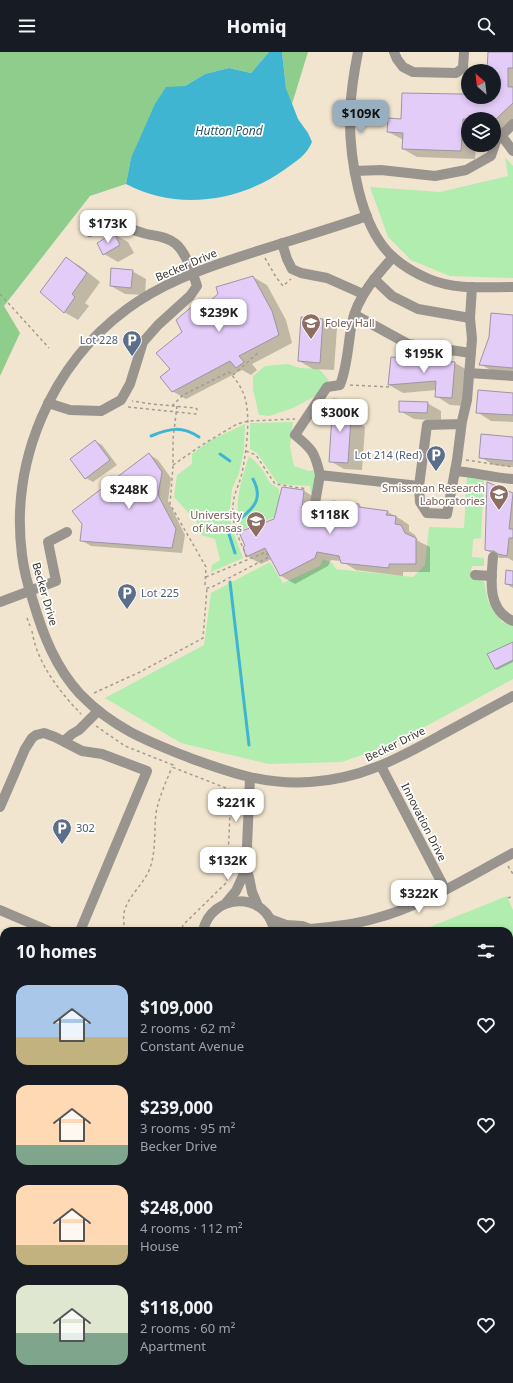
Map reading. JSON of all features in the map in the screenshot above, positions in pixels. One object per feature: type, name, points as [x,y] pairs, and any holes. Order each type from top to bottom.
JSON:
[{"type":"street","points":[[358,52],[352,84],[350,135],[355,171],[367,216],[376,235],[393,257],[417,273],[430,279],[456,286],[513,287]]},
{"type":"street","points":[[394,52],[397,60],[402,66],[413,72],[456,73],[463,68],[464,52]]},
{"type":"street","points":[[513,124],[501,135],[513,151]]},
{"type":"street","points":[[355,171],[381,170],[435,176],[466,170],[491,156],[492,152]]},
{"type":"street","name":"Becker Drive","points":[[367,216],[193,273],[172,282],[143,298],[107,325],[78,356],[65,374],[48,403],[26,464],[20,515],[22,555],[30,591],[43,633],[60,667],[79,692],[120,727],[135,736],[221,769],[250,778],[272,782],[309,782],[347,777],[381,766],[401,757],[513,696]]},
{"type":"street","points":[[48,403],[70,410],[101,410],[121,400],[130,384],[143,342],[158,325],[190,296],[197,286],[193,273],[181,250],[170,240],[142,233],[113,222],[90,232]]},
{"type":"street","points":[[282,243],[292,269],[301,273],[327,278],[363,294]]},
{"type":"street","points":[[314,509],[320,475],[317,461],[310,447],[295,435],[327,387],[340,385],[345,373],[352,326],[363,294],[393,257]]},
{"type":"street","points":[[374,279],[392,296],[418,309],[470,318]]},
{"type":"street","points":[[461,424],[427,425],[419,486],[420,502],[427,513],[447,514],[455,471],[461,424],[467,400],[472,339],[470,318],[472,287]]},
{"type":"street","points":[[355,315],[408,344],[471,353]]},
{"type":"street","points":[[469,373],[513,376]]},
{"type":"street","points":[[455,471],[513,479]]},
{"type":"street","points":[[320,475],[419,486]]},
{"type":"street","points":[[0,602],[56,581],[48,542],[66,532]]},
{"type":"street","points":[[494,558],[492,593],[496,607],[506,618],[513,621]]},
{"type":"street","points":[[475,575],[492,576]]},
{"type":"street","points":[[64,741],[72,734],[74,726],[94,704]]},
{"type":"street","points":[[0,807],[29,742],[36,735],[44,734],[64,741],[82,750],[102,754],[147,771],[82,927]]},
{"type":"street","name":"Innovation Drive","points":[[381,766],[445,889]]},
{"type":"street","points":[[226,903],[236,891],[246,870],[250,778]]},
{"type":"street","points":[[328,927],[372,920],[398,912],[513,853]]},
{"type":"street","points":[[246,870],[252,892],[258,906]]},
{"type":"street","points":[[203,927],[212,912],[219,906],[226,903],[242,901],[258,906],[270,919],[273,927]]},
{"type":"street","points":[[0,910],[40,927]]},
{"type":"street","points":[[270,919],[286,925],[304,927]]},
{"type":"path","points":[[264,256],[283,286],[294,278]]},
{"type":"path","points":[[0,294],[49,348]]},
{"type":"path","points":[[232,375],[260,351]]},
{"type":"path","points":[[172,406],[183,395],[229,372],[236,379],[245,398],[248,421],[246,451],[233,507],[236,529],[248,559]]},
{"type":"path","points":[[340,385],[390,387]]},
{"type":"path","points":[[133,401],[172,406],[195,408],[197,409],[196,414],[124,407],[133,401]]},
{"type":"path","points":[[94,704],[98,691],[140,672],[203,638],[207,588],[205,585],[206,567],[170,504],[176,406]]},
{"type":"path","points":[[173,466],[204,443],[237,424],[248,421],[296,418]]},
{"type":"path","points":[[246,451],[256,455],[275,484],[308,489],[310,491],[309,495],[315,498]]},
{"type":"path","points":[[464,460],[513,467]]},
{"type":"path","points":[[206,577],[266,552],[269,557],[212,587],[207,588]]},
{"type":"path","points":[[125,927],[124,911],[148,874],[152,864],[154,854],[156,813],[159,799],[172,767]]},
{"type":"path","points":[[182,927],[227,882],[231,790]]},
{"type":"path","points":[[508,898],[513,896]]},
{"type":"shaded area","name":"University of Kansas","points":[[0,52],[513,52],[513,927],[0,927]]},
{"type":"green space","points":[[0,52],[269,52],[251,73],[229,68],[205,74],[185,86],[131,158],[126,184],[90,196],[4,306],[20,333],[0,376]]},
{"type":"green space","points":[[282,52],[308,52],[292,104],[286,88]]},
{"type":"green space","points":[[505,157],[513,166],[513,278],[450,276],[411,260],[388,237],[370,187],[440,192],[508,176]]},
{"type":"green space","points":[[288,364],[300,368],[319,369],[329,380],[321,393],[293,408],[269,416],[259,415],[253,389],[253,376],[265,366]]},
{"type":"green space","points":[[293,422],[290,446],[294,466],[309,471],[317,470],[316,496],[311,493],[310,486],[278,484],[257,453],[250,449],[250,423]]},
{"type":"green space","points":[[245,424],[244,450],[239,473],[232,489],[230,509],[231,526],[243,558],[211,572],[212,565],[220,560],[215,539],[201,535],[197,522],[174,497],[177,475],[192,464],[192,454],[211,440]]},
{"type":"green space","points":[[249,456],[264,472],[270,483],[279,489],[280,515],[241,530],[238,502],[241,484]]},
{"type":"green space","points":[[467,477],[484,479],[481,538],[473,539],[472,557],[484,558],[484,566],[472,566],[470,578],[484,581],[488,601],[502,622],[513,624],[513,679],[393,744],[342,762],[269,764],[181,743],[105,698],[204,645],[211,593],[270,562],[283,583],[320,566],[323,559],[332,563],[336,569],[413,577],[425,565],[429,527],[464,528]]},
{"type":"green space","points":[[507,896],[513,910],[513,927],[430,927]]},
{"type":"water","name":"Hutton Pond","points":[[269,52],[282,52],[286,88],[298,119],[308,133],[312,142],[307,151],[300,158],[266,181],[227,196],[207,199],[186,200],[165,198],[126,184],[131,158],[155,104],[166,87],[185,86],[205,74],[229,68],[251,73]]},
{"type":"building","points":[[488,52],[513,52],[513,68],[508,68],[508,87],[513,87],[513,103],[501,114],[501,112],[461,112],[461,151],[402,149],[403,133],[387,132],[388,118],[401,119],[402,93],[461,94],[461,104],[501,104],[501,64],[487,64]]},
{"type":"building","points":[[114,233],[120,245],[103,255],[97,243]]},
{"type":"building","points":[[66,257],[87,273],[72,294],[75,297],[64,313],[40,292]]},
{"type":"building","points":[[111,268],[133,270],[131,288],[110,286]]},
{"type":"building","points":[[253,276],[272,311],[279,335],[239,356],[244,362],[236,368],[230,361],[172,392],[160,377],[170,369],[156,353],[182,332],[176,320],[195,304],[199,310],[218,294],[216,287]]},
{"type":"building","points":[[491,313],[513,315],[513,368],[479,365],[489,337]]},
{"type":"building","name":"Foley Hall","points":[[301,317],[323,319],[320,363],[298,361]]},
{"type":"building","points":[[391,357],[455,362],[452,398],[435,397],[436,381],[388,385]]},
{"type":"building","points":[[478,390],[513,393],[513,415],[476,413]]},
{"type":"building","points":[[333,399],[346,400],[345,415],[351,418],[348,463],[329,462]]},
{"type":"building","points":[[399,401],[428,402],[427,413],[399,412]]},
{"type":"building","name":"Smissman Research Laboratories","points":[[481,434],[513,437],[513,461],[479,458]]},
{"type":"building","points":[[95,440],[110,460],[85,479],[70,459]]},
{"type":"building","points":[[149,453],[162,472],[158,495],[176,529],[172,548],[80,541],[82,524],[72,511]]},
{"type":"building","name":"Smissman Research Laboratories","points":[[487,482],[513,493],[509,529],[513,529],[513,538],[509,538],[507,556],[498,554],[494,551],[485,550]]},
{"type":"building","points":[[282,487],[304,490],[302,508],[308,509],[312,515],[319,513],[321,509],[333,511],[333,501],[359,504],[359,507],[388,511],[386,515],[396,516],[395,524],[401,525],[405,533],[416,538],[416,564],[389,564],[389,568],[341,563],[339,556],[317,552],[315,558],[280,576],[265,548],[246,557],[243,547],[245,546],[239,532],[274,519]]},
{"type":"building","points":[[506,570],[513,571],[513,585],[505,584]]},
{"type":"building","points":[[513,642],[513,660],[495,669],[487,654]]},
{"type":"waterway","points":[[151,436],[164,431],[176,429],[193,433],[199,437]]},
{"type":"waterway","points":[[220,454],[230,461]]},
{"type":"waterway","points":[[240,519],[256,502],[257,492],[253,479]]},
{"type":"waterway","points":[[229,534],[235,553]]},
{"type":"waterway","points":[[230,582],[249,745]]},
{"type":"place","name":"Foley Hall","points":[[311,340]]},
{"type":"place","name":"Lot 228","points":[[132,357]]},
{"type":"place","name":"Lot 214 (Red)","points":[[436,472]]},
{"type":"place","name":"Smissman Research Laboratories","points":[[499,511]]},
{"type":"place","name":"University of Kansas","points":[[256,538]]},
{"type":"place","name":"Lot 225","points":[[127,610]]},
{"type":"place","name":"302","points":[[62,845]]}]
